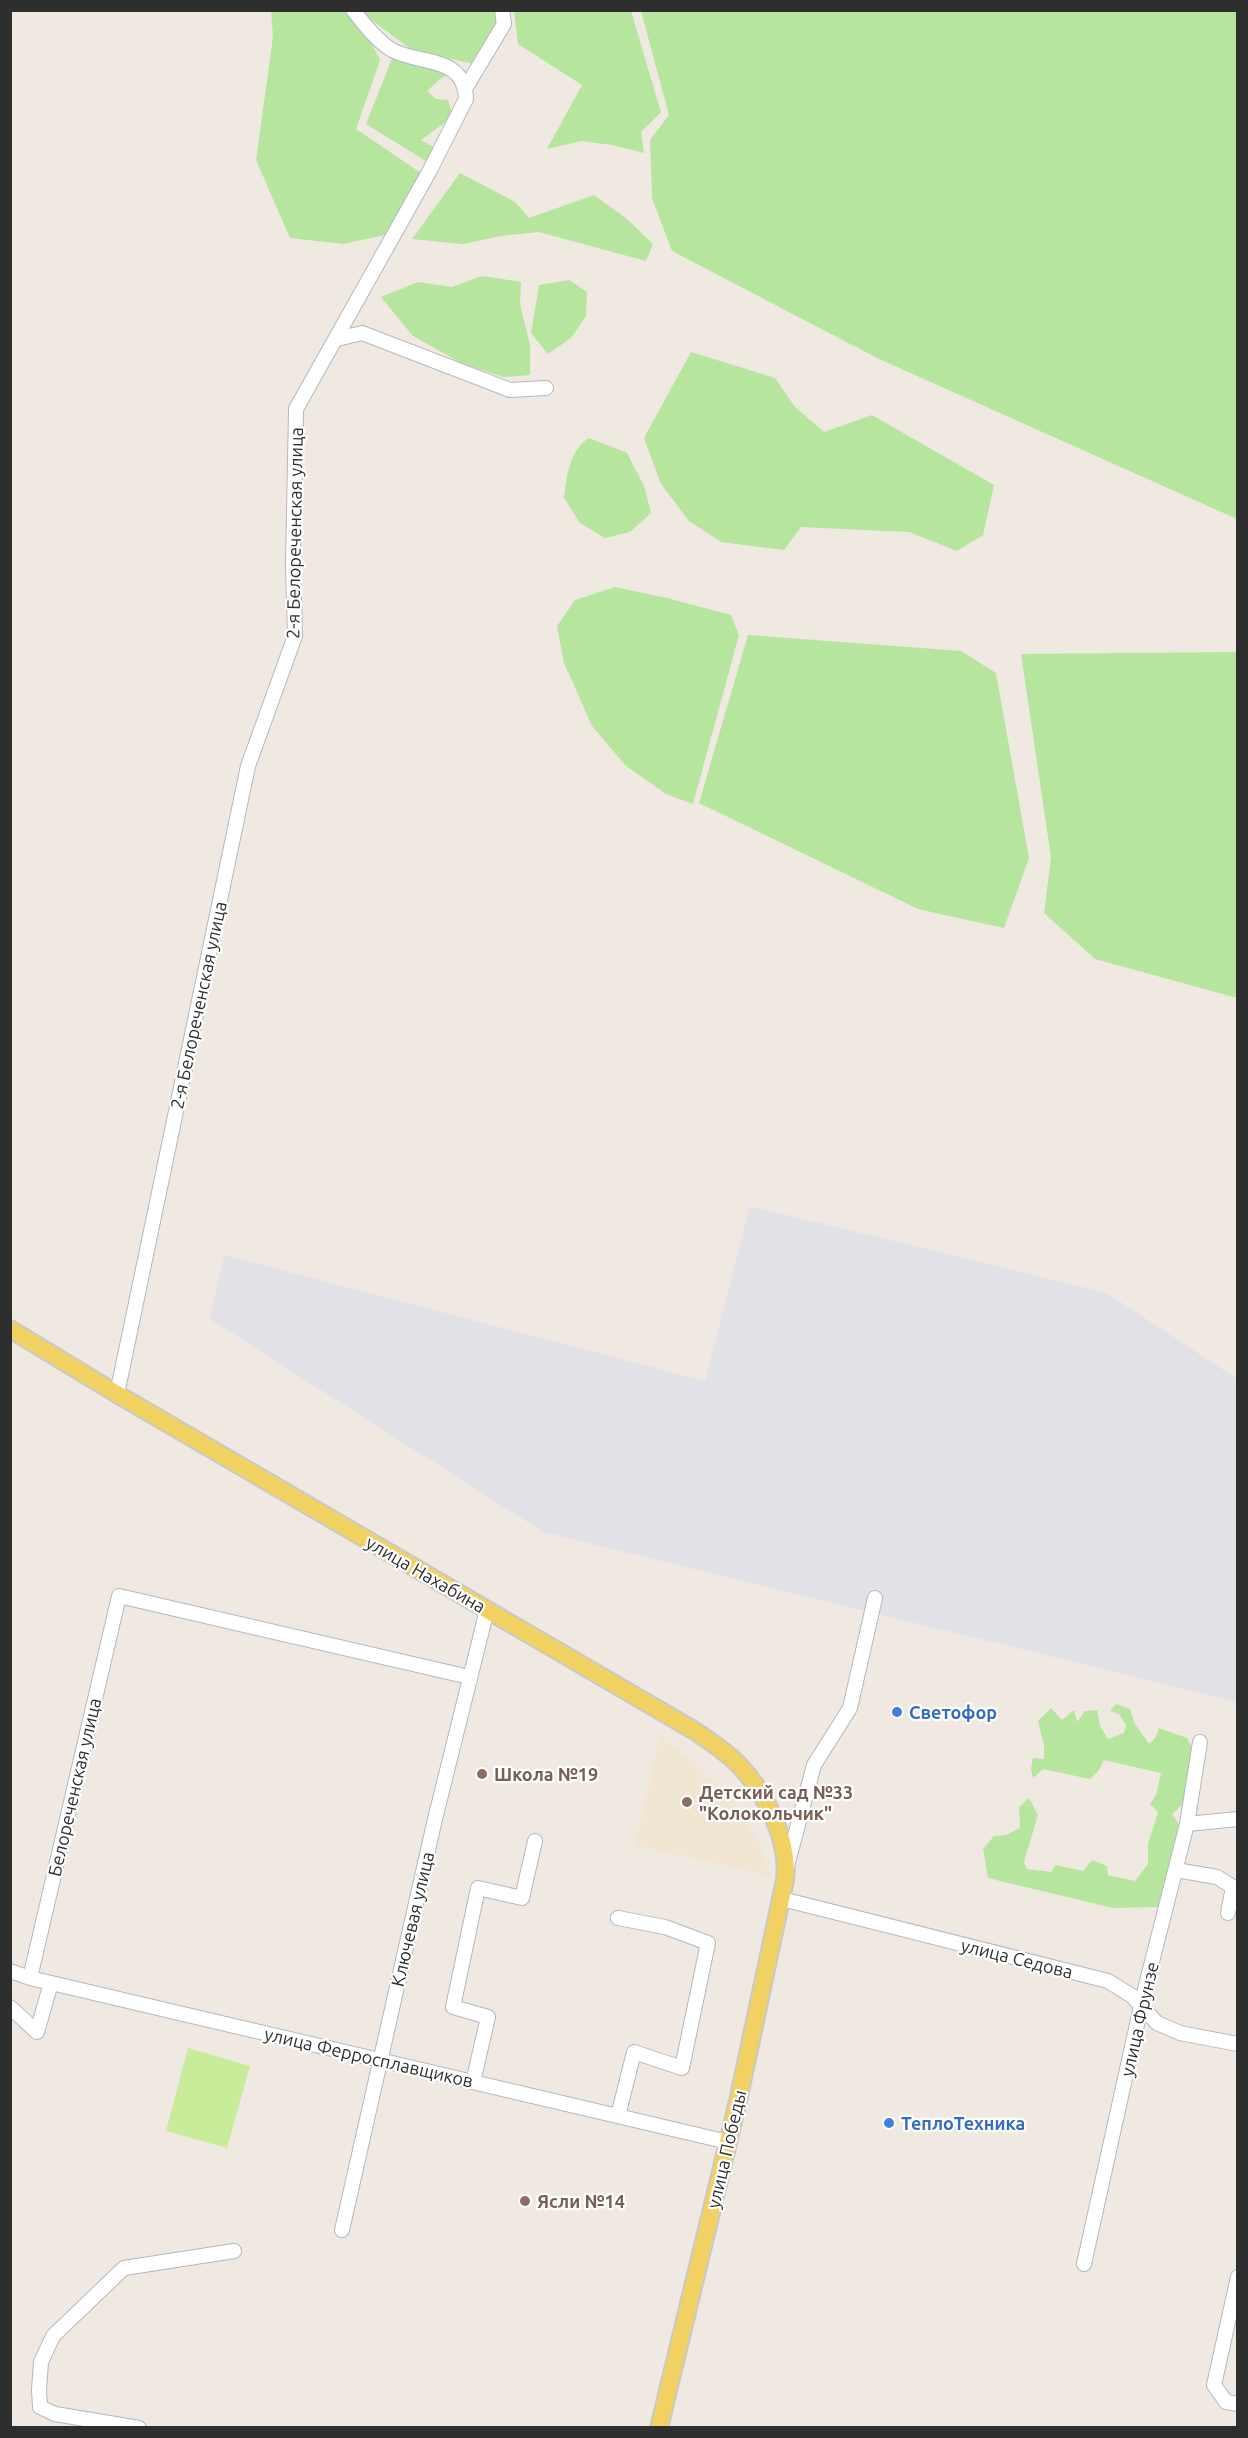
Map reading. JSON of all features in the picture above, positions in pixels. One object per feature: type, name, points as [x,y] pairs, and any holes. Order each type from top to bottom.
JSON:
[{"type":"main road","name":"улица Нахабина","points":[[10,1329],[719,1747],[739,1765],[766,1804],[781,1843],[786,1868]]},
{"type":"main road","name":"улица Победы","points":[[658,2427],[728,2142],[782,1899],[786,1868]]},
{"type":"street","points":[[353,10],[394,51],[453,70],[465,89]]},
{"type":"street","name":"2-я Белореченская улица","points":[[117,1394],[248,766],[296,636],[293,566],[296,409],[337,339],[459,115],[466,99],[465,89],[504,24],[502,10]]},
{"type":"street","points":[[337,339],[362,333],[510,390],[546,388]]},
{"type":"street","name":"Белореченская улица","points":[[30,1978],[119,1596],[470,1677]]},
{"type":"street","points":[[786,1868],[814,1765],[850,1708],[875,1598]]},
{"type":"street","name":"Ключевая улица","points":[[342,2229],[379,2060],[487,1610]]},
{"type":"street","name":"улица Фрунзе","points":[[1084,2264],[1141,2007],[1187,1824],[1200,1742]]},
{"type":"street","points":[[1187,1824],[1238,1819]]},
{"type":"street","points":[[472,2082],[488,2018],[453,2007],[478,1888],[522,1898],[535,1841]]},
{"type":"street","points":[[1176,1870],[1217,1877],[1233,1887],[1228,1913]]},
{"type":"street","name":"улица Седова","points":[[782,1899],[1108,1981],[1132,1996],[1157,2023],[1180,2033],[1238,2044]]},
{"type":"street","points":[[618,1918],[665,1927],[708,1943],[682,2068],[634,2052],[618,2116]]},
{"type":"street","name":"улица Ферросплавщиков","points":[[10,1971],[30,1978],[728,2142]]},
{"type":"street","points":[[10,2007],[37,2032],[51,1983]]},
{"type":"street","points":[[139,2427],[55,2414],[40,2407],[41,2362],[52,2336],[124,2268],[234,2251]]},
{"type":"street","points":[[1238,2277],[1214,2385],[1226,2402],[1238,2404]]},
{"type":"shaded area","points":[[750,1206],[1107,1293],[1237,1379],[1237,1702],[543,1532],[210,1319],[224,1255],[705,1381]]},
{"type":"shaded area","name":"Детский сад №33 \"Колокольчик\"","points":[[660,1736],[694,1762],[719,1787],[758,1841],[771,1876],[635,1845]]},
{"type":"green space","points":[[271,11],[344,11],[368,36],[380,60],[356,129],[421,173],[389,234],[343,244],[290,238],[256,160],[273,37]]},
{"type":"green space","points":[[363,11],[496,11],[500,24],[478,65],[412,50]]},
{"type":"green space","points":[[514,11],[631,11],[661,112],[641,132],[644,153],[612,145],[581,141],[547,149],[582,85],[518,44]]},
{"type":"green space","points":[[641,11],[1237,11],[1237,519],[879,359],[672,251],[652,198],[650,140],[669,115]]},
{"type":"green space","points":[[393,56],[450,74],[440,79],[427,91],[436,99],[448,100],[453,117],[421,140],[435,148],[429,163],[366,124]]},
{"type":"green space","points":[[460,173],[515,202],[529,218],[594,195],[627,219],[653,244],[646,261],[539,232],[501,236],[463,244],[412,239]]},
{"type":"green space","points":[[482,276],[521,282],[520,304],[530,345],[530,375],[503,377],[463,364],[413,336],[381,297],[418,282],[452,287]]},
{"type":"green space","points":[[569,280],[587,292],[586,316],[571,338],[548,354],[531,333],[539,285]]},
{"type":"green space","points":[[691,352],[775,378],[795,407],[824,432],[872,415],[994,485],[983,535],[957,551],[909,532],[801,527],[784,550],[721,542],[689,521],[661,484],[644,438]]},
{"type":"green space","points":[[589,438],[627,453],[644,486],[651,513],[630,532],[605,538],[580,523],[564,498],[570,464],[582,443]]},
{"type":"green space","points":[[615,587],[731,615],[739,635],[693,804],[666,794],[626,766],[592,726],[564,663],[557,626],[575,600]]},
{"type":"green space","points":[[748,635],[961,651],[996,673],[1029,858],[1004,928],[918,909],[699,803]]},
{"type":"green space","points":[[1238,652],[1237,998],[1095,959],[1044,913],[1051,857],[1021,654]]},
{"type":"green space","points":[[1116,1704],[1130,1709],[1135,1724],[1149,1744],[1155,1738],[1159,1728],[1187,1738],[1194,1753],[1185,1802],[1172,1814],[1179,1824],[1158,1907],[1113,1908],[988,1878],[983,1849],[994,1836],[1006,1835],[1020,1828],[1019,1807],[1029,1798],[1038,1815],[1024,1862],[1027,1869],[1051,1872],[1056,1865],[1083,1871],[1092,1860],[1107,1866],[1108,1875],[1135,1881],[1148,1864],[1148,1844],[1158,1812],[1150,1804],[1156,1795],[1161,1773],[1104,1760],[1099,1770],[1090,1779],[1043,1769],[1033,1778],[1031,1769],[1033,1758],[1044,1759],[1044,1745],[1038,1721],[1051,1708],[1062,1720],[1074,1710],[1077,1722],[1085,1711],[1097,1710],[1100,1726],[1108,1739],[1124,1733],[1126,1725],[1119,1714],[1110,1711]]},
{"type":"green space","points":[[188,2048],[250,2066],[227,2148],[166,2131]]},
{"type":"place","name":"Светофор","points":[[897,1712]]},
{"type":"place","name":"Школа №19","points":[[482,1774]]},
{"type":"place","name":"Детский сад №33 \"Колокольчик\"","points":[[687,1802]]},
{"type":"place","name":"ТеплоТехника","points":[[889,2123]]},
{"type":"place","name":"Ясли №14","points":[[525,2201]]}]
